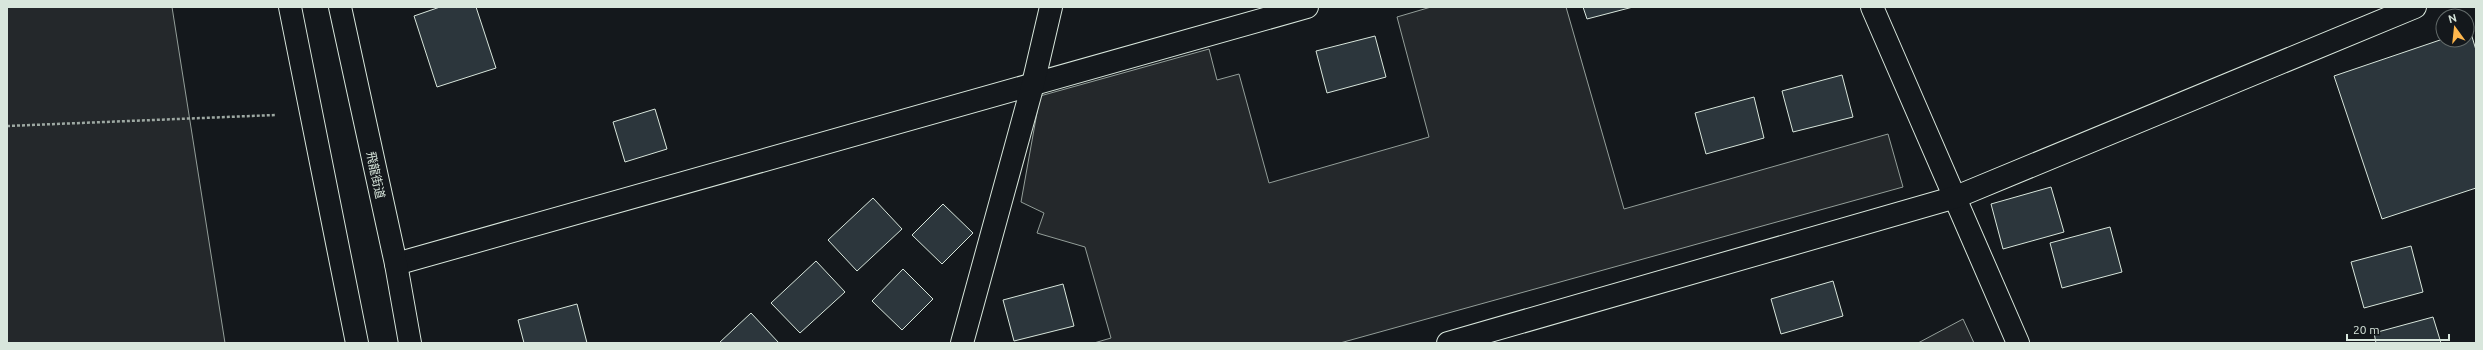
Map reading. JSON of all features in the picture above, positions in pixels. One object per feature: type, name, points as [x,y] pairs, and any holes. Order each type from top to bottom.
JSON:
[{"type":"main road","points":[[290,7],[357,343]]},
{"type":"main road","name":"飛龍街道","points":[[340,7],[396,264],[410,343]]},
{"type":"main road","points":[[962,343],[1033,84],[1051,7]]},
{"type":"main road","points":[[396,264],[1307,7]]},
{"type":"main road","points":[[1872,7],[1956,197],[2018,343]]},
{"type":"main road","points":[[1448,343],[1956,197],[2415,7]]},
{"type":"path","points":[[7,126],[276,115]]},
{"type":"shaded area","points":[[7,7],[172,7],[225,343],[7,343]]},
{"type":"shaded area","points":[[1431,7],[1566,7],[1624,209],[1888,134],[1903,187],[1340,343],[1094,343],[1111,338],[1085,247],[1037,233],[1044,213],[1021,202],[1040,96],[1209,49],[1217,80],[1239,74],[1269,183],[1429,137],[1397,17]]},
{"type":"shaded area","points":[[1963,319],[1974,343],[1918,343]]},
{"type":"building","points":[[440,7],[476,7],[496,68],[437,87],[414,16]]},
{"type":"building","points":[[1583,7],[1633,7],[1587,19]]},
{"type":"building","points":[[1375,36],[1386,77],[1327,93],[1316,51]]},
{"type":"building","points":[[2435,42],[2435,48],[2475,48],[2475,47],[2476,188],[2382,219],[2334,76]]},
{"type":"building","points":[[1842,75],[1853,117],[1793,132],[1782,91]]},
{"type":"building","points":[[1754,97],[1764,138],[1706,154],[1695,113]]},
{"type":"building","points":[[655,109],[667,149],[625,162],[613,122]]},
{"type":"building","points":[[2051,187],[2064,232],[2003,249],[1991,204]]},
{"type":"building","points":[[873,198],[902,229],[857,271],[828,240]]},
{"type":"building","points":[[943,204],[973,233],[942,264],[912,235]]},
{"type":"building","points":[[2110,227],[2122,272],[2062,288],[2050,243]]},
{"type":"building","points":[[2411,246],[2423,292],[2364,308],[2351,262]]},
{"type":"building","points":[[816,261],[845,292],[800,333],[771,303]]},
{"type":"building","points":[[903,269],[933,299],[902,330],[872,301]]},
{"type":"building","points":[[1833,281],[1843,316],[1781,334],[1771,299]]},
{"type":"building","points":[[1063,284],[1074,326],[1014,341],[1003,300]]},
{"type":"building","points":[[577,304],[587,343],[524,343],[518,320]]},
{"type":"building","points":[[751,313],[779,343],[719,343]]},
{"type":"building","points":[[2433,317],[2441,343],[2376,343],[2374,333]]}]
